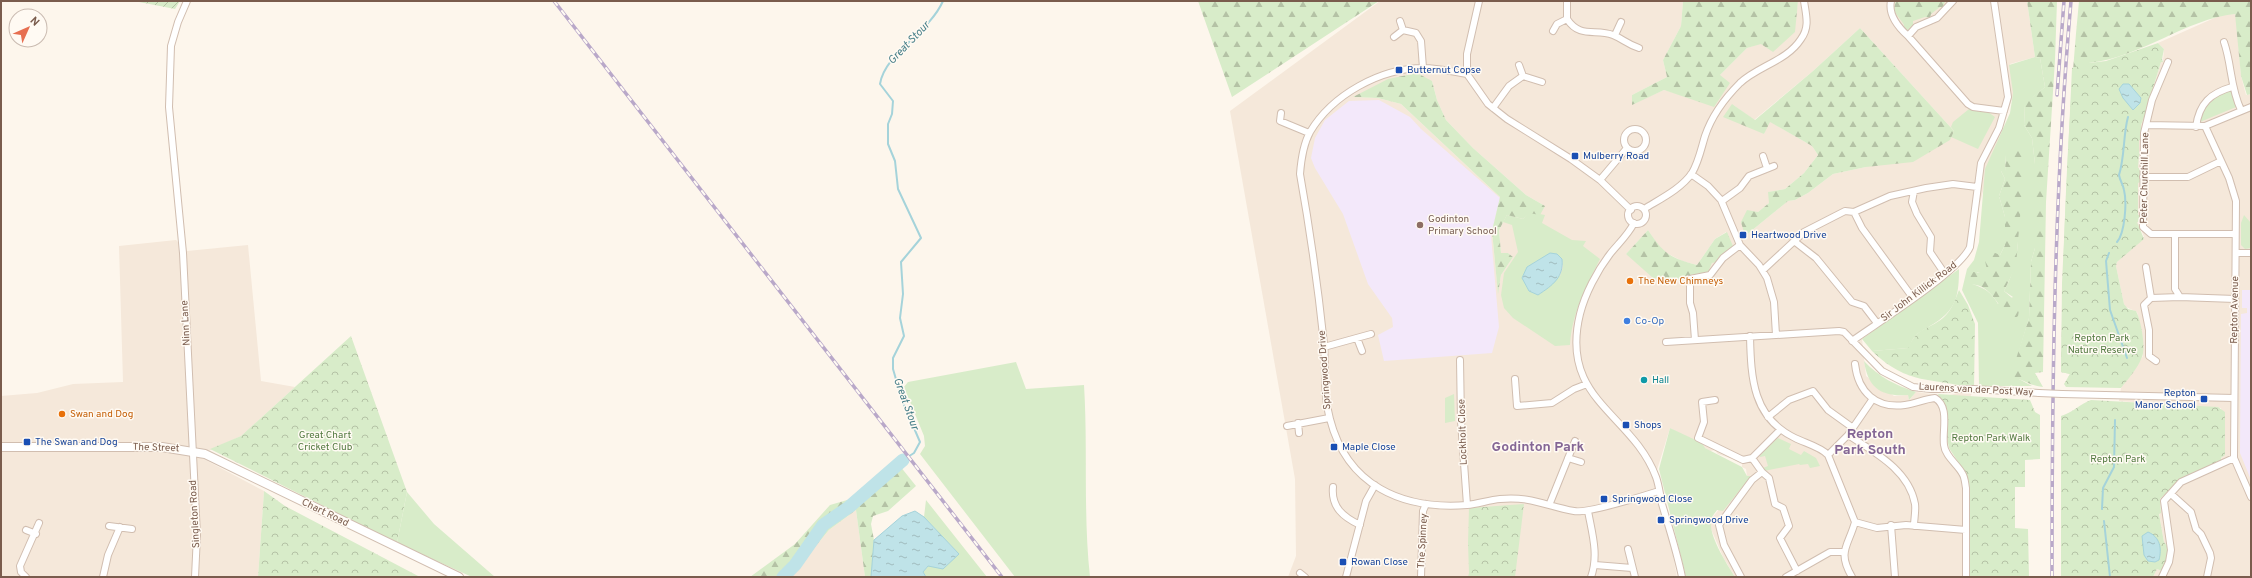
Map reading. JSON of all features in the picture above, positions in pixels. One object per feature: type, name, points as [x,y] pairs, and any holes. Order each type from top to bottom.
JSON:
[{"type":"street","name":"Ninn Lane","points":[[187,1],[178,22],[171,46],[169,107],[183,253],[192,451]]},
{"type":"street","points":[[1479,1],[1467,54],[1467,74],[1488,104],[1600,180],[1631,210]]},
{"type":"street","points":[[1567,1],[1567,19],[1576,28],[1586,33],[1607,33],[1615,35],[1626,44],[1639,48]]},
{"type":"street","points":[[1634,223],[1629,217],[1631,210],[1636,207],[1644,209],[1675,190],[1691,174],[1700,154],[1710,124],[1729,96],[1747,77],[1785,55],[1800,41],[1807,28],[1804,1]]},
{"type":"street","points":[[1891,1],[1890,10],[1896,22],[1968,104],[1973,107],[2004,111]]},
{"type":"street","points":[[1908,36],[1919,25],[1937,18],[1953,1]]},
{"type":"street","name":"Sir John Killick Road","points":[[1852,341],[1945,274],[1963,259],[1970,247],[1977,204],[1977,187],[1982,163],[1999,128],[2008,91],[1994,1]]},
{"type":"street","points":[[1553,31],[1557,24],[1567,19]]},
{"type":"street","points":[[1400,21],[1403,30]]},
{"type":"street","points":[[1615,35],[1621,22]]},
{"type":"street","points":[[1394,37],[1403,30],[1409,30],[1419,37],[1423,68]]},
{"type":"street","points":[[2224,42],[2229,61],[2232,87],[2242,110]]},
{"type":"street","name":"Peter Churchill Lane","points":[[2168,62],[2152,100],[2143,141],[2143,227],[2151,234],[2235,234]]},
{"type":"street","points":[[1520,64],[1523,76]]},
{"type":"street","name":"Springwood Drive","points":[[1467,74],[1423,68],[1381,76],[1367,82],[1331,105],[1309,133],[1300,174],[1317,284],[1324,347],[1326,395],[1329,418],[1339,446],[1348,462],[1375,485],[1396,498],[1426,504],[1466,505],[1501,499],[1522,498],[1550,503],[1575,511],[1588,511],[1659,491]]},
{"type":"street","points":[[1493,108],[1509,86],[1523,76]]},
{"type":"street","points":[[1523,76],[1542,82]]},
{"type":"street","points":[[2196,126],[2199,113],[2207,100],[2215,92],[2232,87]]},
{"type":"street","points":[[2146,125],[2205,126],[2251,107]]},
{"type":"street","points":[[1274,126],[1280,122],[1281,113]]},
{"type":"street","points":[[1280,122],[1309,133]]},
{"type":"street","name":"Repton Avenue","points":[[2205,126],[2221,161],[2235,198],[2236,253],[2234,458],[2251,497]]},
{"type":"street","points":[[1600,180],[1627,148]]},
{"type":"street","points":[[1763,156],[1767,168]]},
{"type":"street","points":[[2144,177],[2184,177],[2221,161]]},
{"type":"street","points":[[1722,201],[1740,188],[1749,176],[1774,166]]},
{"type":"street","points":[[1691,174],[1708,186],[1722,201],[1740,245],[1763,270],[1769,282],[1774,302],[1776,335]]},
{"type":"street","points":[[1763,270],[1804,232],[1819,223],[1845,212],[1854,212],[1886,197],[1914,191],[1953,184],[1977,187]]},
{"type":"street","points":[[1914,191],[1912,202],[1917,214],[1931,237],[1930,252],[1945,274]]},
{"type":"street","points":[[1634,223],[1640,223],[1644,220],[1646,215],[1644,209]]},
{"type":"street","points":[[1854,212],[1862,228],[1913,298]]},
{"type":"street","points":[[1634,223],[1630,232],[1610,255],[1591,287],[1580,314],[1577,352],[1587,384],[1597,400],[1631,436],[1646,458],[1656,478],[1682,577]]},
{"type":"street","points":[[2175,234],[2175,289],[2180,297]]},
{"type":"street","points":[[1794,241],[1816,258],[1852,302],[1864,306],[1878,323]]},
{"type":"street","points":[[1695,340],[1693,313],[1690,304],[1690,279],[1710,275],[1723,258],[1740,245]]},
{"type":"street","points":[[2236,253],[2251,253]]},
{"type":"street","points":[[2146,267],[2151,298]]},
{"type":"street","points":[[2156,361],[2149,356],[2149,330],[2144,308],[2145,303],[2151,298],[2180,297],[2235,299]]},
{"type":"street","name":"Laurens van der Post Way","points":[[1666,342],[1839,330],[1882,371],[1913,387],[1938,390],[1974,389],[2062,394],[2234,398]]},
{"type":"street","points":[[1324,347],[1371,334]]},
{"type":"street","points":[[1750,336],[1756,392],[1759,405],[1780,430],[1828,455],[1855,522],[1843,552],[1845,565],[1852,577]]},
{"type":"street","points":[[1358,338],[1362,351]]},
{"type":"street","name":"Lockholt Close","points":[[1460,360],[1461,421],[1466,505]]},
{"type":"street","points":[[1855,364],[1859,382],[1872,400],[1892,406],[1906,406],[1935,398],[1942,406],[1944,417],[1944,447],[1963,475],[1966,488],[1966,577]]},
{"type":"street","points":[[1515,379],[1517,406],[1552,403],[1587,384]]},
{"type":"street","points":[[1768,417],[1789,400],[1813,391],[1816,392],[1828,410],[1853,428]]},
{"type":"street","points":[[1715,400],[1702,402],[1704,422],[1698,438],[1743,460],[1752,458],[1780,430]]},
{"type":"street","points":[[1828,455],[1853,428],[1872,400]]},
{"type":"street","points":[[1287,426],[1329,418]]},
{"type":"street","points":[[1298,423],[1299,434]]},
{"type":"street","points":[[1848,434],[1901,474],[1910,489],[1915,506],[1914,526]]},
{"type":"street","points":[[1550,503],[1575,441]]},
{"type":"street","name":"The Street","points":[[1,448],[162,447],[192,451]]},
{"type":"street","name":"Singleton Road","points":[[192,451],[197,535],[195,577]]},
{"type":"street","name":"Chart Road","points":[[192,451],[205,454],[459,577]]},
{"type":"street","points":[[1568,458],[1581,462]]},
{"type":"street","points":[[1752,458],[1762,472],[1769,478],[1775,504],[1783,508],[1789,526],[1780,538],[1797,571]]},
{"type":"street","points":[[2162,577],[2171,554],[2163,505],[2170,494],[2185,480],[2234,458]]},
{"type":"street","points":[[1741,577],[1724,545],[1719,525],[1752,480],[1762,472]]},
{"type":"street","points":[[1346,577],[1366,501],[1375,485]]},
{"type":"street","points":[[1334,487],[1332,496],[1338,510],[1348,520],[1360,525]]},
{"type":"street","points":[[2170,494],[2192,512],[2196,529],[2201,534],[2212,558],[2207,577]]},
{"type":"street","name":"The Spinney","points":[[1421,577],[1424,512],[1426,504]]},
{"type":"street","points":[[1588,511],[1594,539],[1595,565],[1591,577]]},
{"type":"street","points":[[1855,522],[1877,528],[1891,525],[1966,530]]},
{"type":"street","points":[[26,577],[21,572],[20,566],[36,534],[39,523]]},
{"type":"street","points":[[1891,525],[1895,577]]},
{"type":"street","points":[[109,526],[132,530]]},
{"type":"street","points":[[103,577],[108,555],[120,527]]},
{"type":"street","points":[[26,530],[36,534]]},
{"type":"street","points":[[1628,549],[1635,577]]},
{"type":"street","points":[[1786,577],[1830,552],[1843,552]]},
{"type":"street","points":[[1595,565],[1632,568]]},
{"type":"street","points":[[1300,573],[1306,577]]},
{"type":"shaded area","points":[[1380,1],[1683,1],[1681,26],[1663,60],[1667,77],[1632,95],[1632,104],[1664,90],[1685,96],[1720,75],[1747,48],[1794,32],[1798,1],[2027,1],[2035,57],[2010,64],[2014,93],[1989,167],[1978,211],[1973,251],[1944,280],[1862,339],[1866,376],[1894,396],[1908,395],[1909,400],[1916,392],[1946,396],[1974,389],[1946,447],[1965,483],[1967,577],[1735,577],[1723,557],[1711,529],[1711,519],[1747,476],[1746,469],[1742,467],[1742,462],[1718,454],[1715,450],[1710,451],[1670,428],[1657,470],[1677,577],[1288,577],[1296,556],[1295,479],[1230,111]],"holes":[[[1860,28],[1954,131],[1866,167],[1833,174],[1808,193],[1795,200],[1788,201],[1745,236],[1747,211],[1758,212],[1769,203],[1769,192],[1785,189],[1804,173],[1818,155],[1812,146],[1769,121],[1764,134],[1732,104],[1754,120],[1813,71]],[[1432,81],[1437,100],[1446,120],[1473,148],[1526,195],[1545,206],[1523,219],[1507,215],[1499,230],[1501,253],[1508,253],[1513,257],[1501,275],[1498,292],[1492,231],[1500,197],[1401,104],[1378,98],[1354,97]],[[1648,230],[1661,250],[1682,261],[1697,265],[1715,239],[1726,232],[1733,246],[1712,263],[1709,268],[1687,278],[1626,254]]]},
{"type":"shaded area","points":[[2236,14],[2241,76],[2246,95],[2251,94],[2251,577],[2153,577],[2157,569],[2162,571],[2168,547],[2164,542],[2159,513],[2161,513],[2160,500],[2179,479],[2220,460],[2225,454],[2221,408],[2119,401],[2121,388],[2143,356],[2142,332],[2137,312],[2126,307],[2124,304],[2116,266],[2117,262],[2144,237],[2141,229],[2139,230],[2137,222],[2140,215],[2138,215],[2138,183],[2140,182],[2138,168],[2139,155],[2141,155],[2139,153],[2139,140],[2141,140],[2141,125],[2155,89],[2153,88],[2161,62],[2163,61],[2164,49],[2158,43],[2221,15]]},
{"type":"shaded area","name":"Godinton Primary School","points":[[1379,100],[1410,117],[1421,129],[1500,198],[1491,235],[1499,327],[1492,353],[1384,361],[1378,335],[1393,327],[1392,318],[1368,284],[1343,214],[1315,168],[1311,158],[1315,138],[1325,120],[1349,101]]},
{"type":"shaded area","points":[[176,240],[187,251],[248,245],[261,381],[295,387],[241,436],[198,456],[264,491],[258,577],[1,577],[1,396],[37,393],[73,384],[123,382],[119,246]]},
{"type":"shaded area","points":[[2242,290],[2251,290],[2251,480],[2240,453],[2241,314],[2247,313],[2247,308],[2242,308]]},
{"type":"shaded area","points":[[856,510],[865,577],[790,577],[829,530]]},
{"type":"green space","points":[[134,1],[180,1],[175,9]]},
{"type":"green space","points":[[1198,1],[1379,1],[1232,97]]},
{"type":"green space","points":[[1683,1],[1798,1],[1795,32],[1773,52],[1761,44],[1747,48],[1720,75],[1730,83],[1714,107],[1664,90],[1632,105],[1632,95],[1667,77],[1663,60],[1681,26]]},
{"type":"green space","points":[[1896,1],[1945,1],[1943,8],[1940,7],[1931,14],[1930,18],[1925,17],[1913,21],[1913,26],[1908,30],[1904,29],[1904,25],[1896,14],[1894,9]]},
{"type":"green space","points":[[2027,1],[2057,1],[2055,60],[2046,202],[2043,372],[2035,373],[2043,387],[2019,379],[2010,378],[2029,318],[2031,262],[2035,248],[2035,164],[2032,138],[2024,125],[2025,103],[2045,87],[2040,58],[2035,57]]},
{"type":"green space","points":[[2079,1],[2251,1],[2251,94],[2247,95],[2241,76],[2235,14],[2217,17],[2199,23],[2127,54],[2089,63],[2094,348],[2067,379],[2070,374],[2061,372],[2064,233],[2071,93]]},
{"type":"green space","points":[[1860,28],[1954,131],[1950,140],[1913,162],[1866,167],[1833,174],[1808,193],[1795,200],[1788,201],[1745,236],[1741,222],[1747,210],[1758,212],[1769,203],[1768,192],[1785,189],[1804,173],[1818,155],[1812,146],[1770,122],[1764,134],[1723,117],[1732,104],[1755,120],[1813,71]]},
{"type":"green space","name":"Repton Park Nature Reserve","points":[[2158,43],[2164,49],[2162,59],[2163,62],[2161,62],[2153,88],[2155,89],[2141,125],[2141,140],[2139,140],[2139,153],[2141,155],[2139,155],[2138,168],[2140,168],[2141,182],[2138,183],[2138,215],[2140,215],[2139,222],[2137,222],[2144,239],[2117,262],[2116,266],[2124,304],[2128,309],[2136,311],[2140,321],[2143,340],[2142,357],[2121,388],[2066,387],[2064,384],[2070,374],[2061,372],[2062,283],[2072,68],[2089,63],[2106,61]]},
{"type":"green space","points":[[2035,57],[2040,58],[2045,87],[2025,104],[2024,125],[2032,138],[2035,164],[2035,248],[2031,262],[2029,318],[2011,378],[2017,378],[2032,386],[1979,386],[1978,323],[1962,290],[1967,269],[1974,260],[1979,242],[1985,169],[2010,113],[2013,93],[2009,65]],"holes":[[[2006,155],[2016,207],[2018,241],[2012,274],[2004,291],[2013,297],[1998,304],[1993,296],[1987,291],[1972,284],[1977,272],[1983,274],[2000,255],[2005,245],[2005,217],[1999,196],[2005,179],[2001,171],[2005,171]]]},
{"type":"green space","points":[[1417,73],[1432,81],[1437,100],[1446,120],[1473,148],[1526,195],[1545,206],[1540,215],[1529,213],[1523,219],[1507,215],[1499,230],[1501,253],[1508,253],[1513,257],[1501,275],[1498,294],[1492,231],[1500,197],[1401,104],[1378,98],[1353,97],[1388,79]]},
{"type":"green space","points":[[2228,91],[2231,91],[2236,107],[2200,122],[2205,106],[2213,99]]},
{"type":"green space","points":[[1969,109],[1988,112],[1995,117],[1978,149],[1951,137],[1954,131],[1951,127],[1953,122]]},
{"type":"green space","points":[[2017,144],[2023,150],[2024,169],[2016,266],[2004,291],[2020,305],[2018,316],[2013,320],[2007,315],[1988,291],[1975,285],[1966,285],[1966,281],[1973,272],[1983,273],[1987,269],[1985,260],[1988,250],[2000,255],[2005,245],[2005,217],[1999,196],[2005,179],[2001,171],[2005,171],[2006,155],[2009,148]]},
{"type":"green space","points":[[1529,212],[1545,215],[1542,223],[1572,240],[1586,241],[1583,246],[1600,259],[1577,311],[1571,333],[1570,345],[1555,346],[1513,318],[1504,308],[1501,295],[1504,273],[1518,252],[1512,225],[1503,222],[1507,215],[1523,219]],"holes":[[[1562,258],[1563,267],[1560,276],[1522,278],[1530,266],[1538,260]]]},
{"type":"green space","points":[[2244,215],[2251,223],[2251,248],[2245,249],[2241,245],[2241,223]]},
{"type":"green space","points":[[1648,230],[1658,244],[1668,254],[1680,260],[1697,265],[1715,239],[1727,232],[1733,246],[1716,262],[1712,263],[1708,272],[1690,275],[1686,280],[1653,278],[1626,254]]},
{"type":"green space","points":[[1959,269],[1957,295],[1951,309],[1946,315],[1917,334],[1909,348],[1872,351],[1862,339]]},
{"type":"green space","points":[[1959,290],[1968,305],[1975,324],[1974,389],[1921,379],[1909,375],[1885,362],[1872,351],[1908,348],[1919,332],[1943,318],[1949,312]]},
{"type":"green space","name":"Great Chart Cricket Club","points":[[351,336],[407,492],[397,543],[210,449],[241,436]]},
{"type":"green space","points":[[1864,361],[1888,380],[1916,392],[1909,400],[1908,395],[1890,394],[1877,389],[1869,378]]},
{"type":"green space","points":[[1016,362],[1026,389],[1084,385],[1086,505],[1090,577],[1015,577],[920,454],[925,446],[924,436],[904,387],[908,382]]},
{"type":"green space","points":[[1454,394],[1455,421],[1445,423],[1445,398]]},
{"type":"green space","name":"Repton Park Walk","points":[[1938,394],[2030,400],[2035,412],[2040,415],[2040,459],[2025,460],[2025,487],[2015,487],[2015,528],[2028,529],[2029,577],[1969,577],[1968,493],[1964,471],[1949,448],[1946,433],[1948,430],[1947,416]]},
{"type":"green space","name":"Repton Park","points":[[2091,400],[2218,407],[2225,412],[2225,455],[2221,458],[2221,461],[2180,479],[2160,499],[2161,513],[2159,514],[2164,542],[2168,547],[2168,558],[2162,571],[2157,569],[2153,577],[2061,577],[2061,416]]},
{"type":"green space","points":[[1670,428],[1702,443],[1705,448],[1742,467],[1747,476],[1751,476],[1723,511],[1717,510],[1711,520],[1713,535],[1723,558],[1735,577],[1686,577],[1659,469]]},
{"type":"green space","points":[[1778,438],[1791,444],[1789,449],[1801,455],[1804,451],[1816,458],[1820,466],[1810,468],[1808,464],[1799,464],[1764,471],[1763,468],[1768,466],[1765,456],[1760,457],[1759,454]]},
{"type":"green space","points":[[896,461],[916,486],[888,511],[873,516],[871,524],[874,540],[871,577],[865,577],[856,510],[829,530],[790,577],[750,577],[795,544],[830,505],[854,498]]},
{"type":"green space","points":[[264,491],[285,506],[420,577],[258,577]]},
{"type":"green space","points":[[407,492],[434,524],[495,577],[472,577],[397,543]]},
{"type":"green space","points":[[926,500],[987,577],[926,577],[923,572],[928,566],[959,554],[924,517]]},
{"type":"green space","points":[[1524,504],[1515,577],[1468,577],[1469,508]]},
{"type":"water","points":[[2123,84],[2129,84],[2141,98],[2140,103],[2133,110],[2123,98],[2119,89]]},
{"type":"water","points":[[1550,253],[1557,254],[1562,259],[1561,271],[1553,284],[1538,295],[1529,291],[1522,278],[1527,267]]},
{"type":"water","points":[[915,511],[924,517],[959,554],[943,569],[928,566],[923,572],[926,577],[871,577],[874,540],[902,516]]},
{"type":"water","points":[[2148,532],[2158,540],[2160,547],[2159,560],[2155,562],[2148,561],[2144,555],[2142,536]]},
{"type":"waterway","name":"Great Stour","points":[[903,460],[914,453],[920,442],[902,400],[893,369],[893,358],[904,336],[900,318],[903,294],[901,262],[921,238],[898,189],[895,161],[888,144],[888,124],[892,114],[893,101],[880,84],[890,62],[928,23],[943,1]]},
{"type":"waterway","points":[[2117,242],[2122,232],[2125,217],[2125,195],[2119,175],[2128,117]]},
{"type":"waterway","points":[[2109,253],[2106,261],[2110,310],[2127,358]]},
{"type":"waterway","points":[[2102,509],[2103,488],[2114,467],[2115,420]]},
{"type":"waterway","name":"Great Stour","points":[[783,577],[795,565],[823,525],[849,507],[903,460]]},
{"type":"waterway","points":[[2104,521],[2110,577]]},
{"type":"railway","points":[[554,1],[1002,577]]},
{"type":"railway","points":[[2057,95],[2064,1]]},
{"type":"railway","points":[[2052,577],[2055,289],[2061,145],[2071,1]]},
{"type":"place","name":"Butternut Copse","points":[[1399,70]]},
{"type":"place","name":"Mulberry Road","points":[[1575,156]]},
{"type":"place","name":"Godinton Primary School","points":[[1420,225]]},
{"type":"place","name":"Heartwood Drive","points":[[1743,235]]},
{"type":"place","name":"The New Chimneys","points":[[1630,281]]},
{"type":"place","name":"Co-Op","points":[[1627,321]]},
{"type":"place","name":"Hall","points":[[1644,380]]},
{"type":"place","name":"Repton Manor School","points":[[2204,399]]},
{"type":"place","name":"Swan and Dog","points":[[62,414]]},
{"type":"place","name":"Shops","points":[[1626,425]]},
{"type":"place","name":"The Swan and Dog","points":[[27,442]]},
{"type":"place","name":"Maple Close","points":[[1334,447]]},
{"type":"place","name":"Springwood Close","points":[[1604,499]]},
{"type":"place","name":"Springwood Drive","points":[[1661,520]]},
{"type":"place","name":"Rowan Close","points":[[1343,562]]},
{"type":"district","name":"Repton Park South","points":[[1870,442]]},
{"type":"district","name":"Godinton Park","points":[[1538,447]]}]
